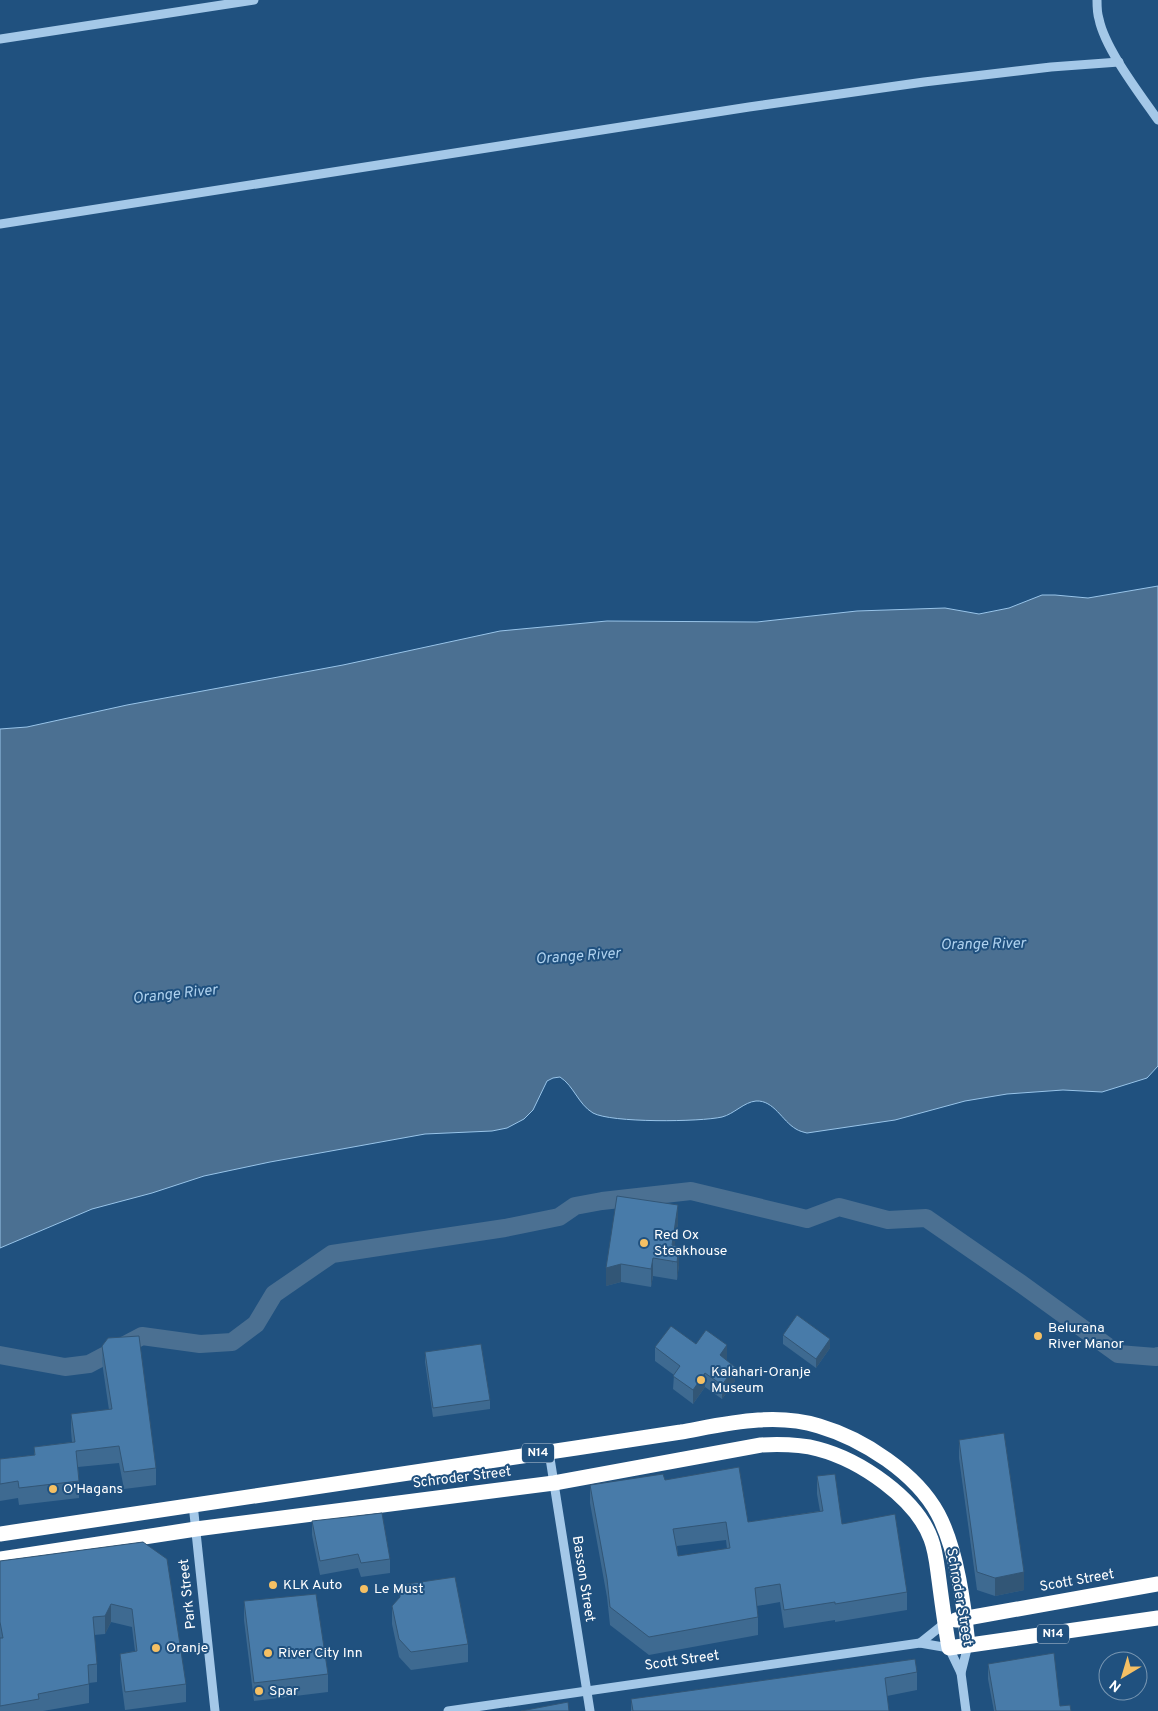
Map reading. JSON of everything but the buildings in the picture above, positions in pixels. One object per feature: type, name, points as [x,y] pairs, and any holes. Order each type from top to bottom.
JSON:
[{"type":"highway","name":"Schroder Street","points":[[0,1534],[759,1419],[792,1420],[819,1426],[850,1438],[892,1463],[924,1494],[938,1515],[948,1540],[965,1618],[968,1645]]},
{"type":"highway","name":"Schroder Street","points":[[0,1559],[196,1530],[554,1483],[761,1445],[792,1444],[840,1456],[885,1484],[917,1513],[927,1527],[936,1558],[948,1648]]},
{"type":"highway","name":"Scott Street","points":[[945,1623],[1158,1584]]},
{"type":"highway","name":"Scott Street","points":[[948,1648],[1158,1618]]},
{"type":"street","points":[[0,40],[254,0]]},
{"type":"street","points":[[1097,0],[1102,29],[1119,62],[1158,120]]},
{"type":"street","points":[[0,224],[769,104],[924,82],[1051,67],[1119,62]]},
{"type":"street","name":"Basson Street","points":[[549,1452],[590,1711]]},
{"type":"street","name":"Park Street","points":[[193,1504],[215,1711]]},
{"type":"street","name":"Scott Street","points":[[920,1642],[945,1623]]},
{"type":"street","name":"Scott Street","points":[[448,1711],[920,1642],[948,1648]]},
{"type":"street","name":"Schroder Street","points":[[961,1673],[968,1645]]},
{"type":"street","name":"Schroder Street","points":[[948,1648],[961,1673]]},
{"type":"street","points":[[961,1673],[966,1711]]},
{"type":"water","name":"Orange River","points":[[1158,586],[1158,1066],[1147,1078],[1102,1092],[1063,1090],[1007,1094],[965,1101],[895,1120],[807,1133],[791,1125],[773,1107],[756,1101],[722,1117],[711,1119],[656,1121],[618,1119],[603,1116],[593,1113],[588,1109],[569,1085],[560,1077],[553,1078],[547,1081],[533,1110],[524,1119],[507,1128],[492,1131],[425,1134],[204,1176],[152,1193],[92,1209],[0,1248],[0,729],[27,727],[127,705],[343,665],[500,631],[607,621],[757,622],[857,611],[945,608],[979,614],[1009,608],[1042,595],[1088,598]]},
{"type":"waterway","points":[[0,1355],[65,1367],[89,1364],[142,1336],[200,1344],[232,1342],[256,1324],[274,1294],[332,1254],[505,1228],[559,1217],[575,1206],[602,1201],[691,1191],[807,1219],[839,1207],[888,1220],[926,1218],[1118,1354],[1158,1356]]},
{"type":"place","name":"Red Ox Steakhouse","points":[[644,1243]]},
{"type":"place","name":"Belurana River Manor","points":[[1038,1336]]},
{"type":"place","name":"Kalahari-Oranje Museum","points":[[701,1380]]},
{"type":"place","name":"O'Hagans","points":[[53,1489]]},
{"type":"place","name":"KLK Auto","points":[[273,1585]]},
{"type":"place","name":"Le Must","points":[[364,1589]]},
{"type":"place","name":"Oranje","points":[[156,1648]]},
{"type":"place","name":"River City Inn","points":[[268,1653]]},
{"type":"place","name":"Spar","points":[[259,1691]]}]
